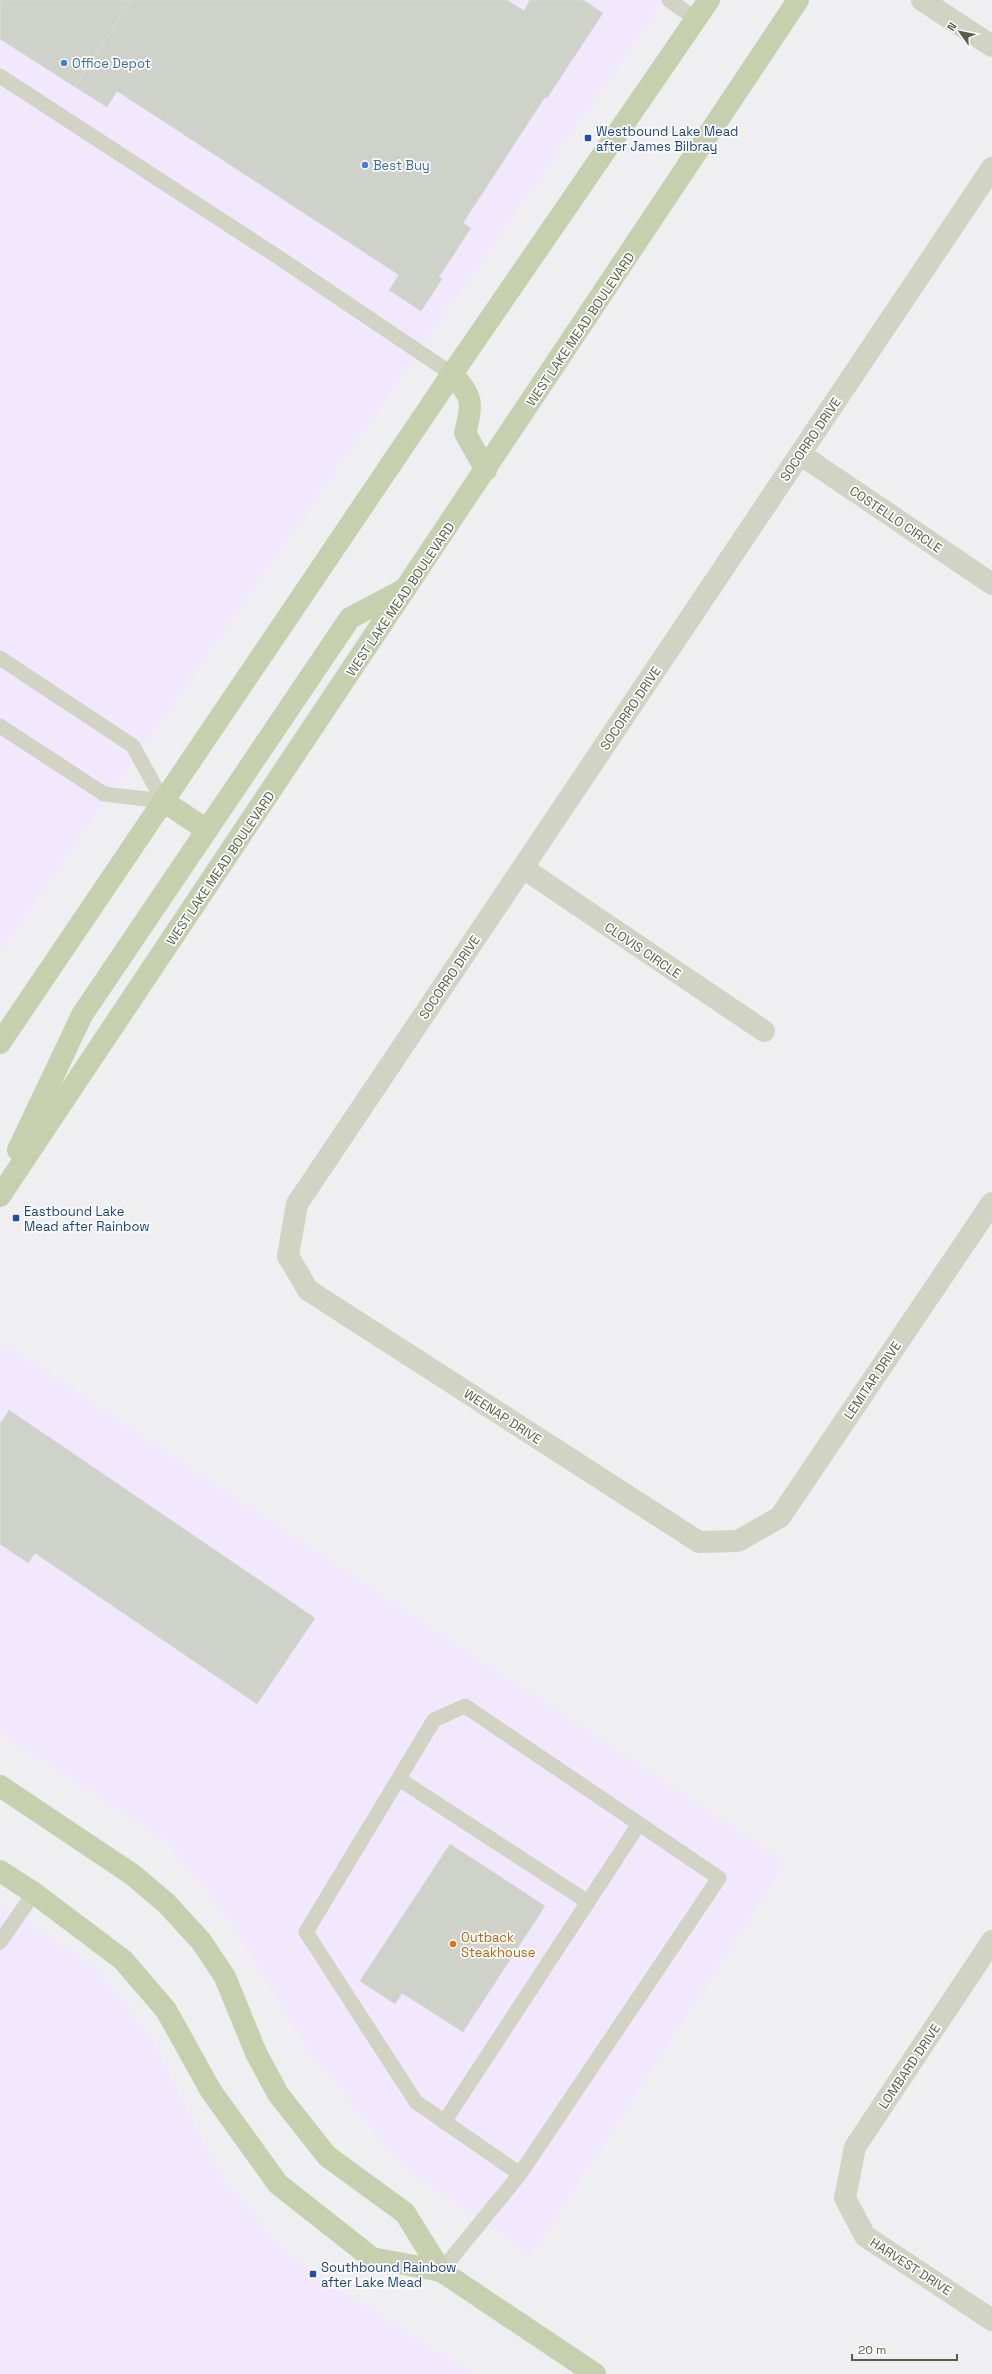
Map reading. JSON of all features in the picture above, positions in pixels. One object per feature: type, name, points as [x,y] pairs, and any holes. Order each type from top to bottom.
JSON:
[{"type":"main road","points":[[0,1043],[452,374],[709,0]]},
{"type":"main road","name":"WEST LAKE MEAD BOULEVARD","points":[[0,1196],[486,470],[798,0]]},
{"type":"main road","points":[[452,374],[466,390],[470,403],[465,433],[486,470]]},
{"type":"main road","points":[[0,1189],[82,1015],[350,618],[407,588]]},
{"type":"main road","points":[[163,801],[207,830]]},
{"type":"main road","points":[[0,1786],[133,1875],[166,1903],[201,1940],[225,1978],[256,2053],[278,2094],[327,2156],[405,2213],[441,2271]]},
{"type":"main road","points":[[0,1871],[34,1893],[123,1960],[166,2010],[211,2091],[278,2184],[372,2258],[441,2271],[595,2374]]},
{"type":"street","points":[[922,0],[992,46]]},
{"type":"street","name":"SOCORRO DRIVE","points":[[288,1256],[297,1204],[992,168]]},
{"type":"street","name":"COSTELLO CIRCLE","points":[[800,454],[992,584]]},
{"type":"street","name":"CLOVIS CIRCLE","points":[[523,868],[764,1032]]},
{"type":"street","name":"LEMITAR DRIVE","points":[[738,1541],[780,1517],[992,1204]]},
{"type":"street","name":"WEENAP DRIVE","points":[[288,1256],[308,1290],[699,1542],[738,1541]]},
{"type":"street","name":"LOMBARD DRIVE","points":[[845,2198],[855,2147],[992,1941]]},
{"type":"street","name":"HARVEST DRIVE","points":[[845,2198],[865,2236],[992,2320]]},
{"type":"lane","points":[[669,0],[696,19]]},
{"type":"lane","points":[[0,76],[278,257],[452,374]]},
{"type":"lane","points":[[0,658],[133,746],[163,801]]},
{"type":"lane","points":[[0,726],[104,794],[163,801]]},
{"type":"lane","points":[[441,2271],[520,2174],[719,1878],[465,1706],[434,1720],[306,1932],[416,2102],[520,2174]]},
{"type":"lane","points":[[399,1779],[588,1902]]},
{"type":"lane","points":[[444,2122],[640,1824]]},
{"type":"lane","points":[[0,1942],[34,1893]]},
{"type":"shaded area","points":[[0,0],[664,0],[0,952]]},
{"type":"shaded area","points":[[0,1341],[786,1863],[531,2255],[407,2170],[310,2052],[236,1929],[167,1841],[0,1733]]},
{"type":"shaded area","points":[[0,1904],[94,1967],[152,2039],[217,2170],[281,2248],[323,2279],[473,2374],[0,2374]]},
{"type":"building","name":"Office Depot","points":[[0,0],[131,0],[75,87],[0,39]]},
{"type":"building","name":"Best Buy","points":[[131,0],[507,0],[524,11],[530,0],[583,0],[603,13],[547,98],[545,97],[463,223],[471,228],[439,277],[442,279],[421,311],[389,290],[399,275],[117,91],[107,107],[75,87]]},
{"type":"building","points":[[9,1410],[315,1618],[257,1704],[35,1553],[28,1563],[0,1544],[0,1424]]},
{"type":"building","name":"Outback Steakhouse","points":[[450,1844],[545,1906],[463,2032],[402,1993],[395,2004],[360,1981]]},
{"type":"place","name":"Office Depot","points":[[64,63]]},
{"type":"place","name":"Westbound Lake Mead after James Bilbray","points":[[588,138]]},
{"type":"place","name":"Best Buy","points":[[365,165]]},
{"type":"place","name":"Eastbound Lake Mead after Rainbow","points":[[16,1218]]},
{"type":"place","name":"Outback Steakhouse","points":[[453,1944]]},
{"type":"place","name":"Southbound Rainbow after Lake Mead","points":[[313,2274]]}]
